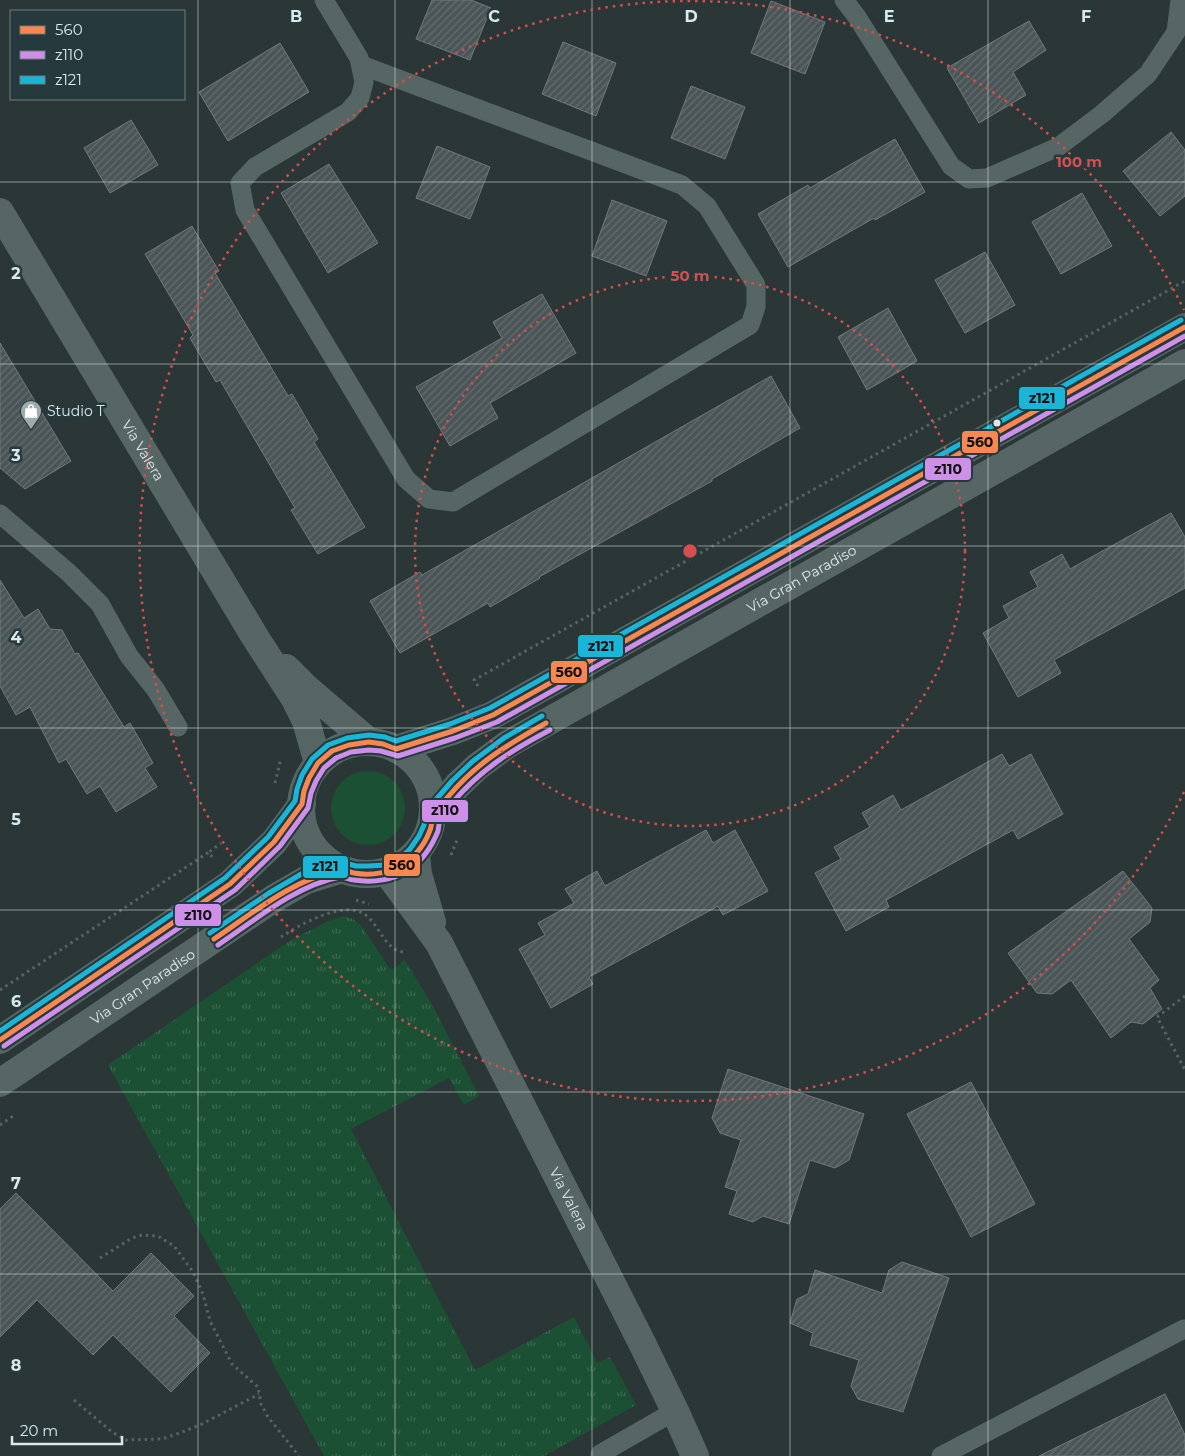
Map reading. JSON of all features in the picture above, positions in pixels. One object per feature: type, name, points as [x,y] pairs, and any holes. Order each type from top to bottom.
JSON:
[{"type":"street","name":"Via Valera","points":[[0,212],[255,637],[295,699],[306,722],[318,763]]},
{"type":"street","points":[[396,749],[453,731],[493,715],[1185,327]]},
{"type":"street","name":"Via Gran Paradiso","points":[[433,814],[457,786],[477,767],[508,744],[1185,364]]},
{"type":"street","name":"Via Valera","points":[[255,637],[306,688],[369,742]]},
{"type":"street","points":[[369,742],[383,744],[396,749],[410,757],[420,769],[428,783],[433,798],[431,827],[426,840],[416,854],[404,864],[387,872],[368,874],[342,869],[320,854],[306,830],[302,817],[302,804],[309,778],[318,763],[332,751],[349,745],[369,742]]},
{"type":"street","points":[[0,1040],[230,884],[274,842],[302,804]]},
{"type":"street","name":"Via Valera","points":[[416,854],[418,874],[438,943]]},
{"type":"street","name":"Via Gran Paradiso","points":[[0,1083],[273,899],[306,880],[342,869]]},
{"type":"street","name":"Via Valera","points":[[387,872],[438,943],[642,1343],[695,1456]]},
{"type":"lane","points":[[324,0],[359,58],[364,82],[360,98],[348,112],[255,167],[240,183],[245,210],[406,479],[429,499],[453,502],[750,325],[756,307],[756,285],[707,206],[682,185],[361,65]]},
{"type":"lane","points":[[844,0],[857,17],[951,166],[969,179],[986,178],[1058,147],[1102,114],[1148,74],[1176,32],[1180,0]]},
{"type":"lane","points":[[0,514],[69,573],[100,604],[129,656],[156,690],[178,727]]},
{"type":"lane","points":[[941,1456],[1184,1329]]},
{"type":"lane","points":[[601,1456],[600,1454],[675,1412]]},
{"type":"path","points":[[480,692],[474,680],[1185,281]]},
{"type":"path","points":[[274,784],[283,750]]},
{"type":"path","points":[[448,862],[459,836]]},
{"type":"path","points":[[0,990],[224,842]]},
{"type":"path","points":[[208,852],[213,859]]},
{"type":"path","points":[[348,899],[361,901],[375,908]]},
{"type":"path","points":[[276,940],[311,920],[332,912],[349,909],[358,910],[365,914],[393,948],[401,952],[408,952],[403,944]]},
{"type":"path","points":[[1185,996],[1157,1017],[1185,1070]]},
{"type":"path","points":[[0,1125],[16,1114]]},
{"type":"path","points":[[100,1258],[132,1238],[142,1235],[158,1236],[174,1246],[193,1272],[203,1294],[210,1320],[232,1364],[258,1387],[261,1404],[268,1417],[299,1456]]},
{"type":"path","points":[[74,1400],[112,1432],[126,1440],[162,1439],[202,1424],[259,1394]]},
{"type":"green space","points":[[361,771],[375,771],[389,777],[399,787],[405,801],[405,815],[399,829],[389,839],[375,845],[361,845],[347,839],[337,829],[331,815],[331,801],[337,787],[347,777]]},
{"type":"green space","points":[[344,916],[360,924],[391,970],[405,960],[433,1006],[479,1096],[464,1105],[449,1078],[351,1129],[475,1370],[574,1317],[597,1363],[610,1357],[636,1405],[544,1456],[324,1456],[108,1065],[291,940],[328,921]]},
{"type":"building","points":[[432,0],[471,0],[491,8],[470,60],[416,39]]},
{"type":"building","points":[[771,1],[825,22],[805,74],[751,53]]},
{"type":"building","points":[[1029,21],[1046,50],[1013,72],[1026,95],[979,123],[947,68]]},
{"type":"building","points":[[563,42],[616,63],[596,116],[542,94]]},
{"type":"building","points":[[280,43],[309,92],[228,141],[199,92]]},
{"type":"building","points":[[691,86],[745,107],[725,159],[671,138]]},
{"type":"building","points":[[131,120],[158,165],[110,193],[84,148]]},
{"type":"building","points":[[1171,132],[1185,150],[1185,196],[1160,216],[1123,171]]},
{"type":"building","points":[[895,139],[925,192],[875,220],[874,218],[788,267],[758,214],[808,185],[810,188]]},
{"type":"building","points":[[437,146],[490,167],[470,219],[416,198]]},
{"type":"building","points":[[329,164],[378,243],[328,273],[281,193]]},
{"type":"building","points":[[1082,193],[1112,246],[1061,274],[1032,222]]},
{"type":"building","points":[[612,200],[667,221],[646,276],[592,256]]},
{"type":"building","points":[[192,226],[219,271],[215,273],[288,396],[292,394],[318,439],[314,442],[365,527],[318,554],[291,510],[295,508],[220,380],[216,382],[190,338],[193,335],[145,254]]},
{"type":"building","points":[[985,252],[1015,305],[965,333],[935,280]]},
{"type":"building","points":[[542,294],[576,353],[490,403],[498,418],[450,446],[416,387],[502,338],[493,322]]},
{"type":"building","points":[[888,308],[917,361],[867,390],[838,337]]},
{"type":"building","points":[[0,343],[71,461],[25,489],[0,468]]},
{"type":"building","points":[[771,376],[800,428],[712,479],[712,481],[539,577],[490,607],[488,603],[400,653],[370,601],[420,572],[422,575]]},
{"type":"building","points":[[1171,513],[1185,537],[1185,588],[1054,660],[1061,673],[1018,697],[983,633],[1009,618],[1003,606],[1038,587],[1030,572],[1062,554],[1070,569]]},
{"type":"building","points":[[0,580],[24,618],[38,609],[50,629],[62,630],[75,654],[78,653],[124,727],[130,723],[153,763],[145,768],[157,787],[116,812],[100,786],[87,794],[66,759],[59,763],[30,707],[16,715],[0,686]]},
{"type":"building","points":[[1002,754],[1009,766],[1031,754],[1063,814],[1018,839],[1013,830],[886,900],[889,907],[846,931],[815,873],[841,859],[834,847],[870,827],[862,813],[893,795],[901,810]]},
{"type":"building","points":[[706,830],[713,843],[735,830],[768,891],[723,915],[718,906],[589,977],[593,984],[551,1008],[519,949],[545,935],[538,923],[574,903],[565,889],[597,871],[605,886]]},
{"type":"building","points":[[1123,871],[1152,908],[1150,922],[1129,939],[1159,980],[1150,988],[1162,1009],[1143,1024],[1131,1022],[1111,1038],[1071,980],[1052,994],[1037,993],[1008,953]]},
{"type":"building","points":[[728,1069],[864,1114],[849,1160],[835,1168],[810,1160],[789,1224],[763,1216],[753,1222],[729,1214],[737,1191],[725,1187],[741,1140],[720,1133],[712,1118]]},
{"type":"building","points":[[971,1082],[1035,1204],[971,1237],[907,1114]]},
{"type":"building","points":[[16,1193],[113,1291],[151,1253],[194,1296],[174,1316],[210,1353],[171,1392],[113,1335],[93,1355],[37,1300],[0,1337],[0,1209]]},
{"type":"building","points":[[902,1262],[949,1278],[903,1412],[858,1399],[851,1386],[859,1360],[810,1345],[813,1333],[790,1323],[797,1299],[808,1294],[815,1270],[882,1293],[889,1270]]},
{"type":"building","points":[[1165,1394],[1185,1435],[1185,1456],[1039,1456]]},
{"type":"transit line","name":"z121","points":[[0,1031],[225,878],[268,837],[295,801],[302,775],[312,759],[328,745],[347,738],[369,735],[385,737],[396,741],[450,724],[490,708],[1181,320]]},
{"type":"transit line","name":"560","points":[[0,1040],[230,884],[274,842],[302,804],[309,778],[318,763],[332,751],[349,745],[369,742],[383,744],[396,749],[453,731],[493,715],[1185,327]]},
{"type":"transit line","name":"z110","points":[[4,1046],[235,890],[280,846],[308,808],[311,793],[324,768],[336,758],[351,752],[369,750],[398,756],[497,722],[1185,336]]},
{"type":"transit line","name":"z121","points":[[210,933],[269,893],[303,873],[341,862],[356,866],[385,865],[400,858],[410,849],[419,836],[424,825],[427,810],[452,781],[473,761],[504,738],[542,716]]},
{"type":"transit line","name":"560","points":[[214,939],[258,908],[305,881],[339,870],[360,874],[381,873],[405,863],[414,856],[424,842],[431,827],[434,812],[469,775],[518,739],[546,723]]},
{"type":"transit line","name":"z110","points":[[218,945],[276,905],[324,881],[340,877],[352,880],[376,881],[397,876],[409,870],[419,862],[433,842],[438,831],[441,816],[464,790],[498,761],[550,730]]},
{"type":"place","name":"Studio T","points":[[31,430]]}]
